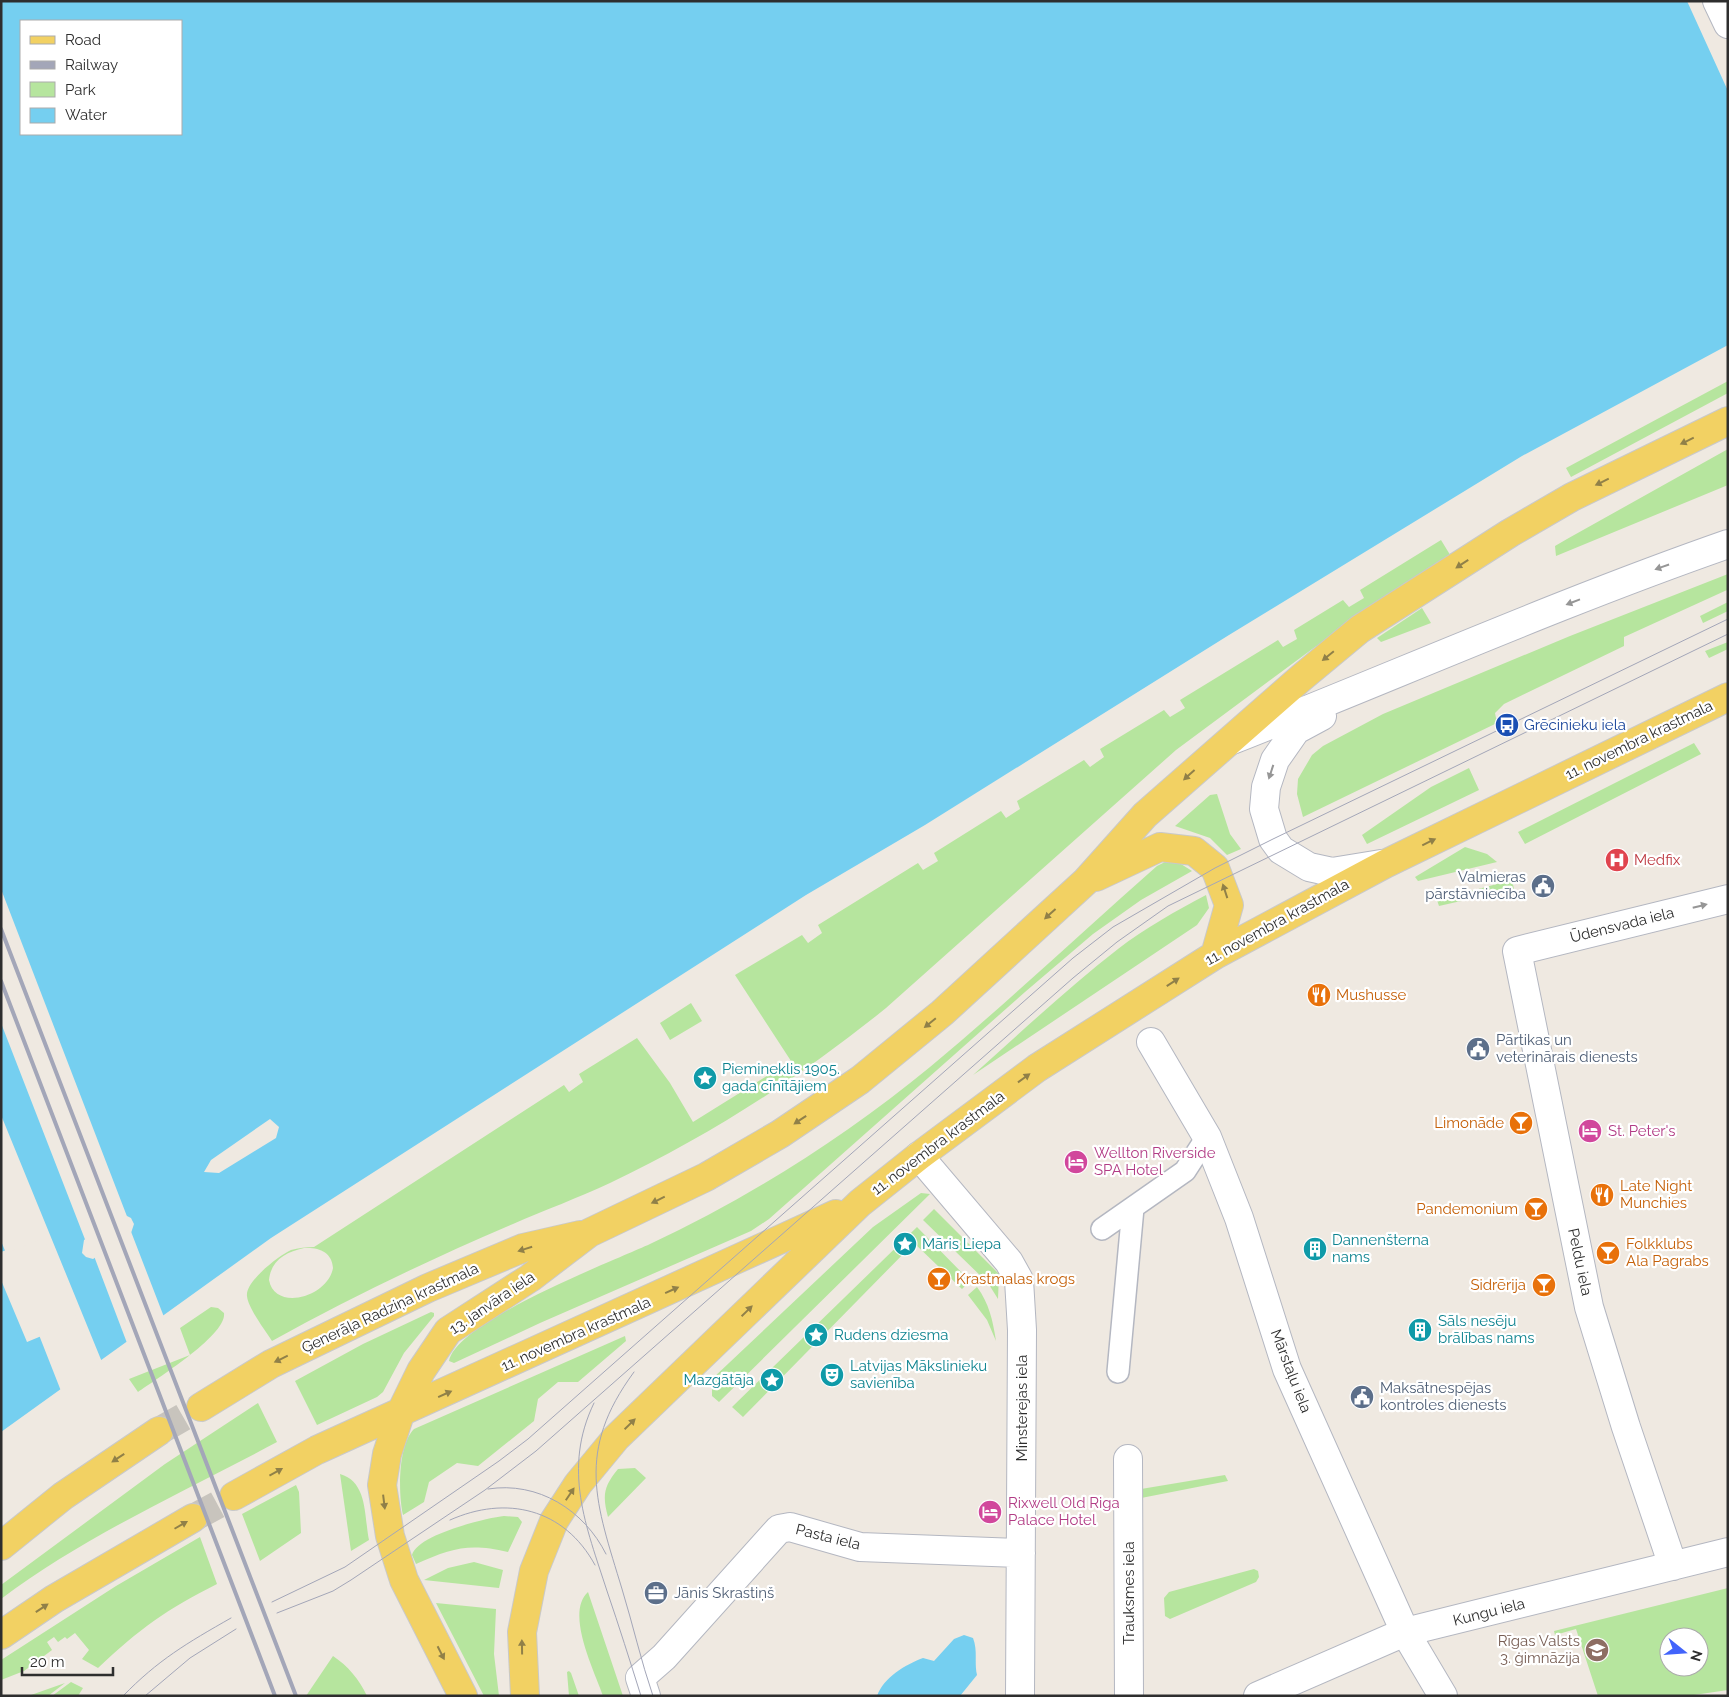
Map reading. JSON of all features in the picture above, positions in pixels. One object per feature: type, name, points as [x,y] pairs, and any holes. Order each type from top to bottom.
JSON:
[{"type":"main road","points":[[589,1233],[706,1177],[780,1134],[860,1080],[942,1013],[1086,881],[1145,815],[1226,743],[1360,630],[1510,533],[1572,497],[1728,421]]},
{"type":"main road","name":"11. novembra krastmala","points":[[525,1696],[522,1632],[534,1571],[554,1521],[596,1459],[622,1431],[860,1203],[919,1156],[1037,1068],[1215,955],[1385,864],[1728,697]]},
{"type":"main road","points":[[1086,881],[1160,848],[1194,851],[1215,868],[1229,905],[1215,955]]},
{"type":"main road","name":"11. novembra krastmala","points":[[400,1414],[777,1243],[860,1203]]},
{"type":"main road","name":"Ģenerāļa Radziņa krastmala","points":[[201,1406],[271,1364],[468,1270],[523,1248],[589,1233]]},
{"type":"main road","name":"13. janvāra iela","points":[[463,1696],[404,1580],[390,1536],[382,1485],[386,1454],[400,1414],[432,1354],[448,1331],[530,1278],[589,1233]]},
{"type":"main road","points":[[234,1496],[317,1450],[400,1414]]},
{"type":"main road","points":[[1,1546],[63,1496],[158,1431]]},
{"type":"main road","points":[[1,1635],[54,1599],[193,1518]]},
{"type":"street","points":[[1717,1],[1728,24]]},
{"type":"street","points":[[1226,743],[1400,674],[1485,636],[1649,572],[1728,544]]},
{"type":"street","points":[[1385,864],[1332,872],[1309,867],[1280,850],[1273,839],[1264,809],[1266,786],[1275,760],[1296,730],[1400,674]]},
{"type":"street","name":"Ūdensvada iela","points":[[1517,951],[1728,899]]},
{"type":"street","name":"Peldu iela","points":[[1517,951],[1589,1307],[1626,1427],[1673,1566]]},
{"type":"street","name":"Mārstaļu iela","points":[[1151,1042],[1207,1137],[1240,1218],[1287,1369],[1405,1632],[1443,1696]]},
{"type":"street","points":[[1102,1229],[1184,1171],[1207,1137]]},
{"type":"street","name":"Minsterejas iela","points":[[919,1156],[1010,1262],[1019,1280],[1022,1347],[1020,1696]]},
{"type":"street","points":[[1118,1372],[1133,1208]]},
{"type":"street","name":"Trauksmes iela","points":[[1128,1459],[1129,1696]]},
{"type":"street","name":"Pasta iela","points":[[643,1687],[664,1657],[779,1529],[790,1527],[860,1547],[1020,1553]]},
{"type":"street","name":"Kungu iela","points":[[1258,1696],[1405,1632],[1728,1552]]},
{"type":"green space","points":[[1728,381],[1728,393],[1571,477],[1566,468]]},
{"type":"green space","points":[[1728,449],[1728,485],[1556,556],[1555,546]]},
{"type":"green space","points":[[1441,540],[1452,558],[1315,647],[1176,750],[886,1008],[821,1058],[753,1104],[647,1165],[421,1265],[360,1294],[272,1341],[254,1313],[247,1296],[251,1284],[263,1270],[278,1258],[291,1250],[302,1248],[314,1247],[564,1085],[569,1092],[583,1082],[579,1074],[637,1038],[670,1083],[693,1122],[791,1061],[735,975],[802,935],[808,943],[822,933],[818,925],[918,863],[923,870],[938,861],[934,853],[1001,811],[1006,818],[1020,809],[1017,801],[1084,760],[1090,767],[1104,757],[1100,749],[1164,710],[1170,717],[1185,708],[1180,700],[1278,640],[1283,647],[1297,639],[1294,630],[1343,600],[1349,607],[1364,598],[1360,590]],"holes":[[[310,1248],[320,1250],[330,1258],[333,1268],[329,1278],[322,1287],[312,1293],[291,1298],[281,1296],[273,1290],[269,1280],[270,1273],[276,1262],[297,1250]]]},
{"type":"green space","points":[[1728,574],[1728,591],[1624,637],[1624,646],[1504,704],[1495,713],[1497,723],[1303,817],[1297,794],[1298,779],[1312,755],[1323,746],[1383,714],[1570,636]]},
{"type":"green space","points":[[1728,602],[1728,611],[1703,623],[1700,616]]},
{"type":"green space","points":[[1422,608],[1431,623],[1381,642],[1377,638]]},
{"type":"green space","points":[[1728,642],[1728,649],[1709,658],[1705,651]]},
{"type":"green space","points":[[1694,743],[1701,754],[1525,844],[1518,832]]},
{"type":"green space","points":[[1469,768],[1479,790],[1367,844],[1362,835],[1431,787]]},
{"type":"green space","points":[[1217,794],[1230,834],[1241,849],[1227,855],[1210,838],[1175,826],[1210,795]]},
{"type":"green space","points":[[1465,847],[1487,854],[1497,862],[1418,881],[1415,877]]},
{"type":"green space","points":[[1165,862],[1181,864],[1192,871],[1141,900],[1093,934],[769,1219],[751,1231],[540,1323],[454,1363],[449,1361],[458,1345],[478,1328],[506,1311],[571,1278],[687,1226],[760,1186],[864,1118],[930,1067],[1016,993],[1157,866]]},
{"type":"green space","points":[[1512,880],[1514,889],[1439,906],[1437,900]]},
{"type":"green space","points":[[1206,895],[1209,908],[1197,925],[973,1075],[1063,995],[1128,941]]},
{"type":"green space","points":[[691,1003],[702,1021],[670,1040],[660,1023]]},
{"type":"green space","points":[[921,1193],[930,1194],[719,1402],[712,1396],[712,1379],[873,1227]]},
{"type":"green space","points":[[934,1209],[999,1274],[998,1299],[988,1283],[923,1220]]},
{"type":"green space","points":[[917,1227],[970,1281],[962,1289],[914,1243],[743,1417],[732,1407]]},
{"type":"green space","points":[[977,1287],[985,1299],[990,1312],[996,1341],[987,1320],[968,1295]]},
{"type":"green space","points":[[211,1307],[218,1308],[224,1313],[222,1322],[214,1333],[190,1355],[180,1328]]},
{"type":"green space","points":[[431,1312],[434,1313],[434,1316],[404,1353],[383,1392],[377,1397],[317,1425],[295,1381],[363,1344]]},
{"type":"green space","points":[[625,1336],[626,1341],[578,1382],[558,1382],[538,1399],[534,1421],[478,1466],[457,1463],[429,1482],[424,1502],[403,1515],[400,1495],[402,1457],[409,1436],[414,1429]]},
{"type":"green space","points":[[190,1355],[138,1392],[129,1379]]},
{"type":"green space","points":[[258,1403],[277,1442],[101,1534],[33,1576],[1,1599],[1,1585],[165,1464]]},
{"type":"green space","points":[[635,1468],[646,1478],[608,1517],[605,1503],[607,1486],[618,1469]]},
{"type":"green space","points":[[340,1474],[356,1484],[365,1511],[369,1540],[351,1551]]},
{"type":"green space","points":[[1225,1475],[1228,1481],[1136,1499],[1135,1490]]},
{"type":"green space","points":[[296,1485],[299,1492],[301,1533],[260,1561],[242,1514]]},
{"type":"green space","points":[[504,1516],[518,1517],[522,1522],[508,1552],[482,1548],[461,1549],[440,1554],[416,1564],[412,1555],[417,1548],[438,1534],[482,1520]]},
{"type":"green space","points":[[200,1537],[217,1584],[168,1611],[127,1642],[98,1668],[82,1659],[89,1650],[75,1633],[67,1639],[65,1637],[58,1642],[54,1637],[47,1642],[52,1650],[24,1671],[1,1680],[1,1660],[116,1586]]},
{"type":"green space","points":[[474,1562],[503,1570],[499,1588],[424,1580],[448,1568]]},
{"type":"green space","points":[[1254,1569],[1258,1571],[1259,1577],[1256,1582],[1170,1619],[1165,1616],[1164,1598],[1169,1592]]},
{"type":"green space","name":"Rīgas Valsts 3. ģimnāzija","points":[[1728,1588],[1728,1690],[1687,1696],[1598,1696],[1576,1629],[1555,1635],[1554,1631]]},
{"type":"green space","points":[[588,1592],[623,1696],[603,1696],[588,1657],[580,1627],[579,1613],[582,1601]]},
{"type":"green space","points":[[436,1603],[496,1609],[494,1654],[499,1696],[484,1696]]},
{"type":"green space","points":[[333,1656],[353,1673],[367,1696],[306,1696]]},
{"type":"green space","points":[[569,1671],[579,1696],[569,1696],[567,1672]]},
{"type":"green space","points":[[71,1682],[83,1688],[78,1696],[52,1696]]},
{"type":"green space","points":[[65,1683],[48,1696],[31,1696],[31,1695]]},
{"type":"water","points":[[1,1],[1728,1],[1728,345],[1522,456],[1229,635],[925,825],[806,895],[271,1238],[1,1432],[1,1280],[27,1342],[80,1320],[45,1235],[1,1252]],"holes":[[[270,1119],[279,1127],[276,1138],[219,1173],[204,1172],[211,1160]],[[125,1215],[131,1218],[134,1224],[131,1233],[93,1259],[86,1257],[82,1253],[84,1240],[118,1216]]]},
{"type":"water","points":[[964,1635],[973,1638],[977,1675],[960,1696],[877,1696],[880,1689],[896,1672],[923,1658],[934,1661],[954,1639]]},
{"type":"pier","points":[[1687,1],[1728,1],[1728,91]]},
{"type":"pier","points":[[1,889],[128,1219],[119,1218],[86,1242],[1,1023]]},
{"type":"pier","points":[[1,1115],[102,1362],[61,1391],[39,1335],[77,1319],[44,1238],[6,1253],[1,1241]]},
{"type":"pier","points":[[130,1229],[164,1317],[127,1343],[94,1256]]},
{"type":"tunnel","points":[[159,1431],[201,1407]]},
{"type":"tunnel","points":[[193,1518],[234,1496]]},
{"type":"tram line","points":[[272,1602],[345,1567],[528,1439],[1073,958],[1113,927],[1215,868],[1728,619]]},
{"type":"tram line","points":[[277,1613],[333,1591],[351,1580],[485,1490],[536,1451],[1073,978],[1117,942],[1168,906],[1728,634]]},
{"type":"tram line","points":[[634,1372],[615,1401],[604,1428],[597,1453],[596,1478],[605,1530],[653,1696]]},
{"type":"tram line","points":[[594,1403],[585,1427],[580,1451],[581,1497],[585,1520],[641,1696]]},
{"type":"tram line","points":[[488,1489],[507,1488],[524,1490],[542,1494],[558,1502],[585,1524],[597,1538],[606,1554]]},
{"type":"tram line","points":[[450,1520],[471,1512],[492,1508],[512,1508],[532,1512],[550,1519],[567,1530],[582,1546],[595,1565]]},
{"type":"tram line","points":[[123,1696],[161,1662],[231,1618]]},
{"type":"tram line","points":[[145,1696],[190,1658],[236,1629]]},
{"type":"railway","points":[[1,929],[296,1696]]},
{"type":"railway","points":[[1,981],[275,1696]]},
{"type":"place","name":"Grēcinieku iela","points":[[1507,725]]},
{"type":"place","name":"Medfix","points":[[1617,860]]},
{"type":"place","name":"Valmieras pārstāvniecība","points":[[1543,886]]},
{"type":"place","name":"Mushusse","points":[[1319,995]]},
{"type":"place","name":"Pārtikas un veterinārais dienests","points":[[1478,1049]]},
{"type":"place","name":"Piemineklis 1905. gada cīnītājiem","points":[[705,1078]]},
{"type":"place","name":"Limonāde","points":[[1521,1123]]},
{"type":"place","name":"St. Peter's","points":[[1590,1131]]},
{"type":"place","name":"Wellton Riverside SPA Hotel","points":[[1076,1162]]},
{"type":"place","name":"Late Night Munchies","points":[[1602,1195]]},
{"type":"place","name":"Pandemonium","points":[[1536,1209]]},
{"type":"place","name":"Māris Liepa","points":[[905,1244]]},
{"type":"place","name":"Dannenšterna nams","points":[[1315,1249]]},
{"type":"place","name":"Folkklubs Ala Pagrabs","points":[[1608,1253]]},
{"type":"place","name":"Krastmalas krogs","points":[[939,1279]]},
{"type":"place","name":"Sidrērija","points":[[1544,1285]]},
{"type":"place","name":"Sāls nesēju brālības nams","points":[[1420,1330]]},
{"type":"place","name":"Rudens dziesma","points":[[816,1335]]},
{"type":"place","name":"Latvijas Mākslinieku savienība","points":[[832,1375]]},
{"type":"place","name":"Mazgātāja","points":[[772,1380]]},
{"type":"place","name":"Maksātnespējas kontroles dienests","points":[[1362,1397]]},
{"type":"place","name":"Rixwell Old Riga Palace Hotel","points":[[990,1512]]},
{"type":"place","name":"Jānis Skrastiņš","points":[[656,1593]]},
{"type":"place","name":"Rīgas Valsts 3. ģimnāzija","points":[[1597,1650]]}]
